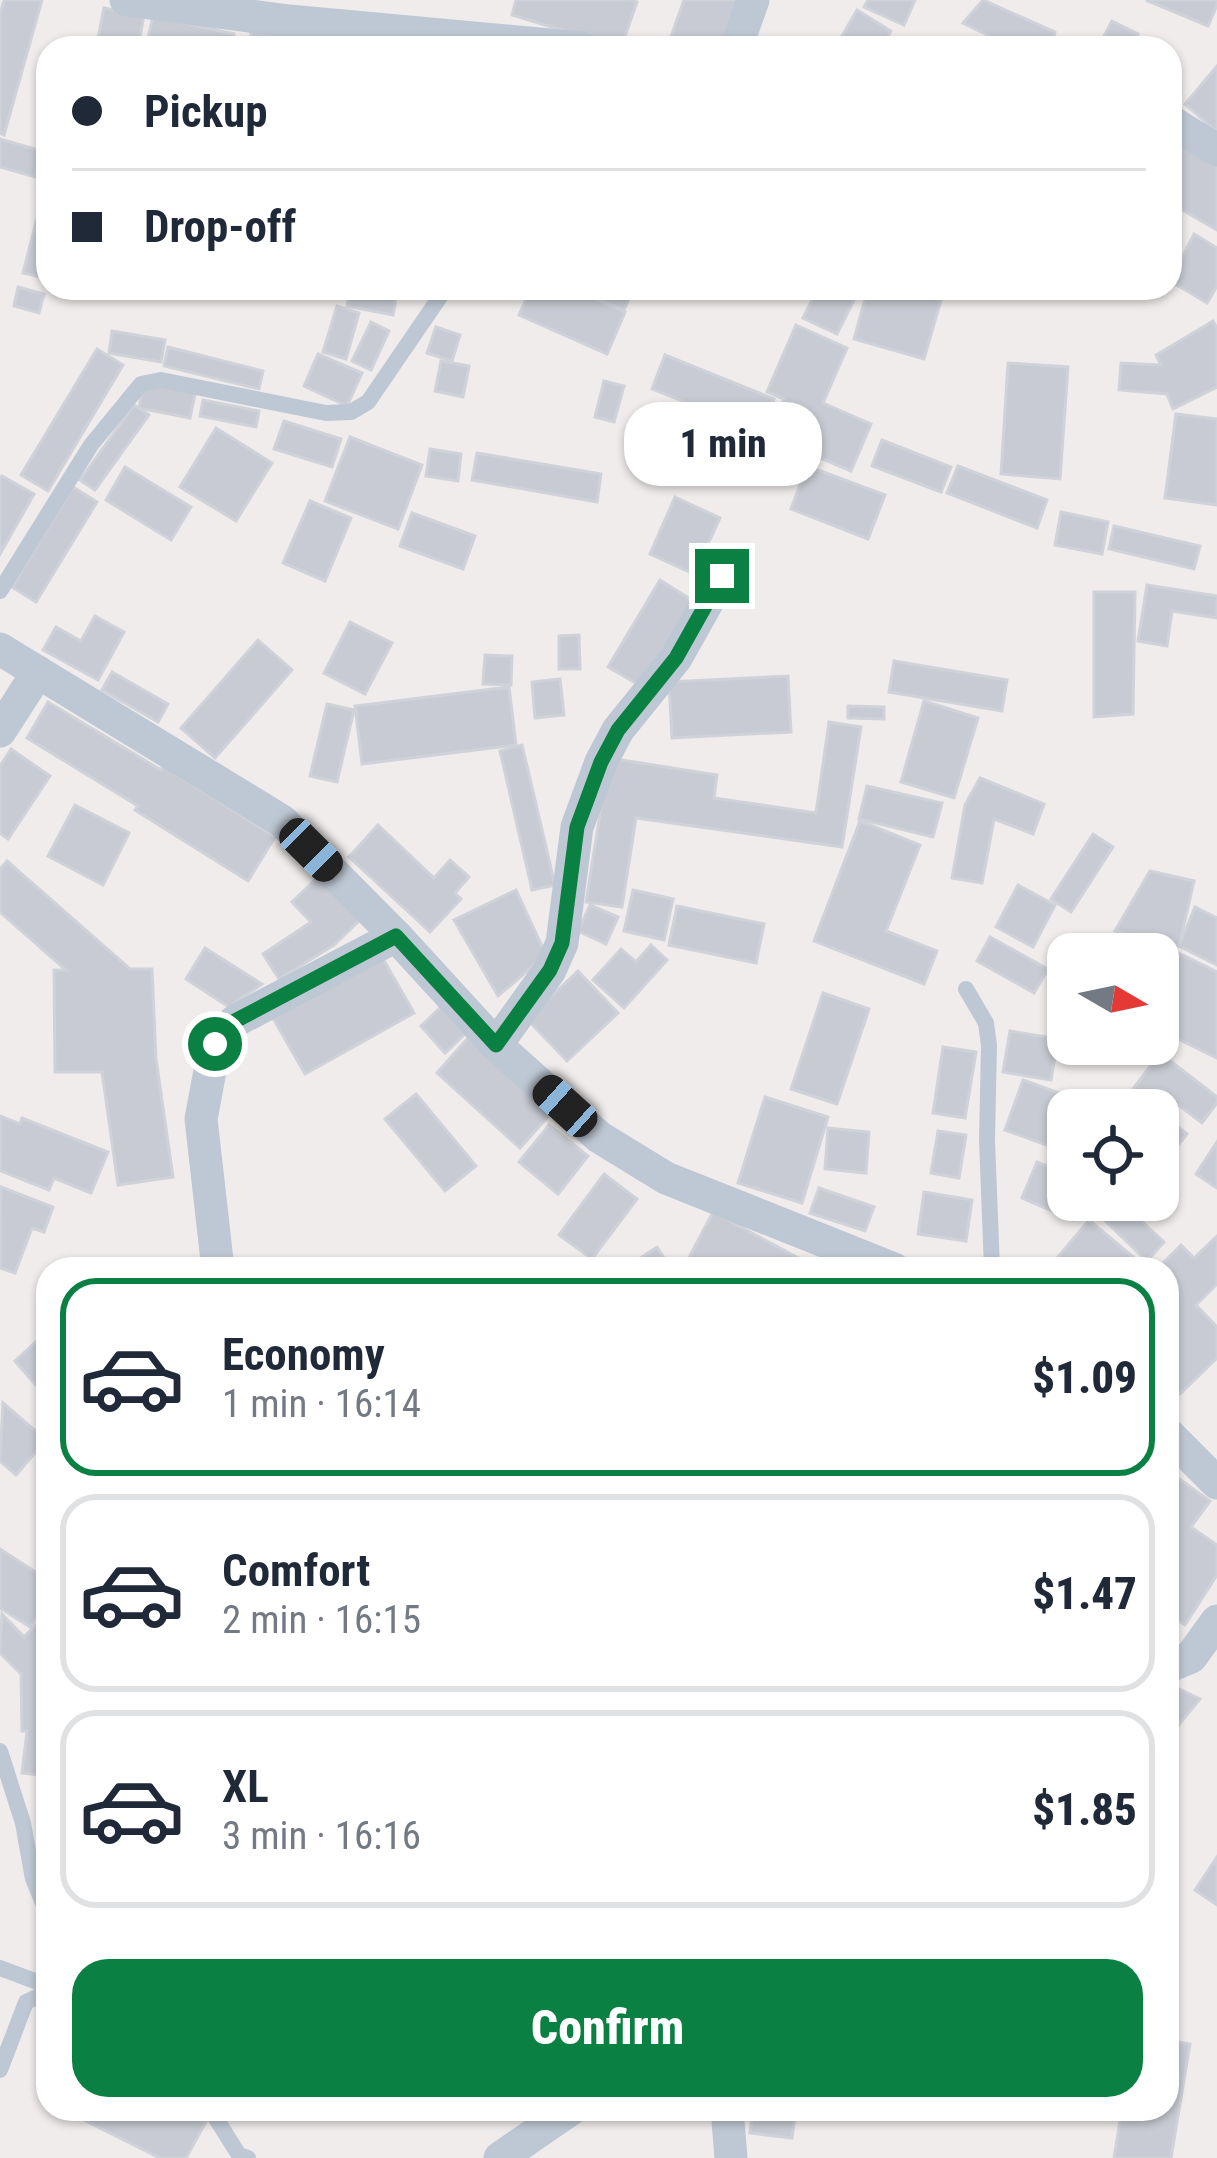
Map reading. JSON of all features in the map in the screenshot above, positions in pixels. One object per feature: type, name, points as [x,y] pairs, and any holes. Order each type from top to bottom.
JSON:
[{"type":"street","points":[[126,0],[452,36]]},
{"type":"street","points":[[740,36],[753,0]]},
{"type":"street","points":[[1182,128],[1217,150]]},
{"type":"street","points":[[496,1045],[550,970],[562,943],[577,827],[601,762],[618,730],[676,658],[722,576]]},
{"type":"street","points":[[0,649],[282,821],[496,1045],[599,1137],[666,1178],[865,1257]]},
{"type":"street","points":[[0,731],[38,672]]},
{"type":"street","points":[[217,1257],[201,1119],[215,1044],[235,1021],[396,936]]},
{"type":"street","points":[[1179,1444],[1217,1483]]},
{"type":"street","points":[[1217,1621],[1179,1662],[1217,1680]]},
{"type":"street","points":[[500,2158],[554,2121]]},
{"type":"street","points":[[728,2121],[731,2158]]},
{"type":"lane","points":[[0,591],[91,445],[141,384],[161,380],[326,413],[350,412],[368,402],[438,300]]},
{"type":"lane","points":[[965,988],[986,1024],[989,1045],[992,1257]]},
{"type":"lane","points":[[0,1751],[23,1823],[36,1886]]},
{"type":"lane","points":[[0,1968],[36,1984]]},
{"type":"lane","points":[[0,2070],[26,2002],[36,1996]]},
{"type":"lane","points":[[218,2121],[239,2155],[248,2158]]},
{"type":"building","points":[[4,0],[42,0],[4,135],[0,133],[0,14]]},
{"type":"building","points":[[516,0],[637,2],[625,36],[581,36],[512,15]]},
{"type":"building","points":[[684,0],[739,0],[726,36],[671,36]]},
{"type":"building","points":[[868,0],[915,0],[904,25],[864,7]]},
{"type":"building","points":[[983,0],[1055,32],[1054,36],[990,36],[963,23]]},
{"type":"building","points":[[1146,0],[1217,0],[1217,5],[1208,26]]},
{"type":"building","points":[[104,8],[144,16],[140,36],[98,36]]},
{"type":"building","points":[[857,10],[891,31],[888,36],[842,36]]},
{"type":"building","points":[[153,16],[234,34],[234,36],[149,36]]},
{"type":"building","points":[[1112,21],[1138,34],[1137,36],[1104,36]]},
{"type":"building","points":[[252,26],[315,36],[251,36]]},
{"type":"building","points":[[1217,66],[1217,132],[1185,104]]},
{"type":"building","points":[[0,139],[36,149],[35,177],[0,167]]},
{"type":"building","points":[[1182,143],[1217,163],[1217,230],[1182,210]]},
{"type":"building","points":[[36,222],[36,276],[23,273]]},
{"type":"building","points":[[1194,234],[1217,248],[1217,286],[1207,303],[1182,288],[1182,258]]},
{"type":"building","points":[[18,287],[36,292],[36,300],[42,300],[39,313],[14,306]]},
{"type":"building","points":[[348,300],[396,300],[393,315],[347,306]]},
{"type":"building","points":[[526,300],[598,300],[625,312],[607,354],[519,315]]},
{"type":"building","points":[[601,300],[629,300],[624,310]]},
{"type":"building","points":[[812,300],[854,300],[837,334],[803,318]]},
{"type":"building","points":[[865,300],[941,300],[924,359],[854,339]]},
{"type":"building","points":[[337,306],[359,313],[346,359],[323,352]]},
{"type":"building","points":[[1213,321],[1217,387],[1173,409],[1167,394],[1119,390],[1121,363],[1161,365],[1156,355]]},
{"type":"building","points":[[371,322],[389,331],[371,370],[352,361]]},
{"type":"building","points":[[796,325],[847,348],[823,403],[871,424],[851,471],[768,436],[784,399],[767,392]]},
{"type":"building","points":[[436,327],[460,335],[452,361],[427,353]]},
{"type":"building","points":[[112,331],[165,340],[161,362],[109,353]]},
{"type":"building","points":[[168,347],[263,371],[259,389],[164,366]]},
{"type":"building","points":[[97,349],[123,365],[48,491],[21,475]]},
{"type":"building","points":[[318,354],[362,373],[347,406],[304,386]]},
{"type":"building","points":[[665,355],[774,399],[760,432],[652,389]]},
{"type":"building","points":[[441,361],[469,366],[463,397],[435,391]]},
{"type":"building","points":[[1008,363],[1068,367],[1060,479],[1001,474]]},
{"type":"building","points":[[144,379],[196,389],[190,418],[139,408]]},
{"type":"building","points":[[604,381],[624,386],[614,422],[595,417]]},
{"type":"building","points":[[203,400],[259,411],[256,427],[200,416]]},
{"type":"building","points":[[134,405],[149,415],[95,490],[80,480]]},
{"type":"building","points":[[1176,414],[1217,419],[1217,505],[1165,498]]},
{"type":"building","points":[[284,421],[341,439],[332,467],[274,449]]},
{"type":"building","points":[[216,428],[272,463],[236,521],[180,487]]},
{"type":"building","points":[[350,437],[422,465],[398,529],[325,501]]},
{"type":"building","points":[[882,440],[951,467],[941,492],[872,466]]},
{"type":"building","points":[[430,449],[461,454],[458,481],[426,476]]},
{"type":"building","points":[[477,453],[601,474],[597,502],[472,480]]},
{"type":"building","points":[[807,466],[885,495],[868,539],[791,509]]},
{"type":"building","points":[[958,466],[1047,500],[1037,528],[947,493]]},
{"type":"building","points":[[125,467],[191,507],[171,540],[106,500]]},
{"type":"building","points":[[0,479],[34,494],[0,554]]},
{"type":"building","points":[[73,487],[97,502],[36,602],[12,587]]},
{"type":"building","points":[[675,497],[720,518],[694,574],[650,554]]},
{"type":"building","points":[[310,501],[351,518],[325,581],[283,563]]},
{"type":"building","points":[[1061,512],[1108,522],[1102,554],[1055,545]]},
{"type":"building","points":[[412,513],[475,536],[463,569],[400,546]]},
{"type":"building","points":[[1114,526],[1200,546],[1194,569],[1109,549]]},
{"type":"building","points":[[660,580],[695,602],[644,688],[608,667]]},
{"type":"building","points":[[1147,585],[1217,596],[1217,618],[1172,611],[1167,646],[1138,641]]},
{"type":"building","points":[[1094,592],[1135,592],[1133,714],[1094,717]]},
{"type":"building","points":[[95,616],[124,632],[98,680],[43,650],[56,627],[81,641]]},
{"type":"building","points":[[350,622],[392,643],[365,694],[324,673]]},
{"type":"building","points":[[579,635],[580,669],[559,669],[559,636]]},
{"type":"building","points":[[258,640],[292,670],[215,758],[181,728]]},
{"type":"building","points":[[485,655],[512,656],[511,685],[483,684]]},
{"type":"building","points":[[894,661],[1007,680],[1002,711],[889,692]]},
{"type":"building","points":[[112,672],[168,704],[158,722],[102,690]]},
{"type":"building","points":[[788,676],[791,732],[672,738],[669,682]]},
{"type":"building","points":[[560,679],[564,715],[535,718],[532,682]]},
{"type":"building","points":[[509,687],[516,745],[362,764],[355,706]]},
{"type":"building","points":[[924,701],[978,718],[954,798],[901,782]]},
{"type":"building","points":[[48,702],[161,770],[163,766],[275,837],[248,881],[27,738]]},
{"type":"building","points":[[327,704],[354,710],[337,782],[310,776]]},
{"type":"building","points":[[848,706],[884,707],[884,719],[848,718]]},
{"type":"building","points":[[829,722],[861,727],[842,847],[636,818],[622,907],[586,902],[609,758],[717,775],[714,798],[816,813]]},
{"type":"building","points":[[522,745],[555,885],[532,890],[500,751]]},
{"type":"building","points":[[11,749],[50,776],[8,839],[0,833],[0,766]]},
{"type":"building","points":[[980,778],[1044,804],[1033,834],[994,819],[982,883],[952,878],[965,805]]},
{"type":"building","points":[[867,786],[942,803],[933,837],[859,819]]},
{"type":"building","points":[[75,805],[129,833],[103,885],[48,856]]},
{"type":"building","points":[[860,821],[920,845],[886,931],[937,951],[924,984],[814,941]]},
{"type":"building","points":[[378,825],[434,878],[450,860],[469,877],[455,893],[461,899],[430,932],[349,857]]},
{"type":"building","points":[[1093,834],[1113,847],[1071,912],[1051,899]]},
{"type":"building","points":[[7,861],[130,969],[152,969],[156,1059],[173,1177],[118,1185],[102,1072],[55,1072],[54,970],[66,970],[0,912],[0,869]]},
{"type":"building","points":[[1150,871],[1194,881],[1179,946],[1179,933],[1115,931]]},
{"type":"building","points":[[320,875],[362,918],[334,945],[279,979],[263,954],[311,922],[292,902]]},
{"type":"building","points":[[1018,885],[1055,905],[1033,947],[996,927]]},
{"type":"building","points":[[516,890],[546,955],[498,996],[454,920]]},
{"type":"building","points":[[633,890],[673,899],[664,940],[624,931]]},
{"type":"building","points":[[590,905],[618,917],[606,944],[578,931]]},
{"type":"building","points":[[677,906],[764,924],[756,963],[669,945]]},
{"type":"building","points":[[1195,907],[1217,918],[1217,965],[1179,946]]},
{"type":"building","points":[[990,937],[1047,971],[1034,993],[977,961]]},
{"type":"building","points":[[651,945],[667,960],[624,1008],[593,980],[621,949],[636,962]]},
{"type":"building","points":[[205,948],[262,984],[229,1007],[186,979]]},
{"type":"building","points":[[1179,953],[1217,972],[1217,1058],[1179,1039]]},
{"type":"building","points":[[382,957],[414,1013],[305,1074],[273,1018]]},
{"type":"building","points":[[578,971],[618,1013],[567,1061],[527,1019]]},
{"type":"building","points":[[823,993],[869,1009],[837,1104],[791,1089]]},
{"type":"building","points":[[441,1007],[465,1034],[445,1053],[421,1026]]},
{"type":"building","points":[[1010,1031],[1047,1037],[1047,1065],[1054,1065],[1051,1080],[1003,1072]]},
{"type":"building","points":[[468,1038],[551,1113],[520,1148],[437,1073]]},
{"type":"building","points":[[943,1047],[976,1052],[965,1118],[933,1113]]},
{"type":"building","points":[[1151,1065],[1176,1065],[1217,1097],[1217,1103],[1202,1123],[1179,1105],[1179,1089],[1133,1089]]},
{"type":"building","points":[[1023,1080],[1048,1089],[1047,1145],[1005,1130]]},
{"type":"building","points":[[416,1094],[476,1166],[445,1191],[385,1119]]},
{"type":"building","points":[[765,1097],[828,1117],[802,1203],[738,1183]]},
{"type":"building","points":[[0,1116],[20,1124],[22,1118],[108,1152],[91,1193],[54,1178],[49,1190],[1,1171]]},
{"type":"building","points":[[549,1125],[588,1156],[558,1194],[519,1162]]},
{"type":"building","points":[[828,1128],[869,1132],[866,1173],[825,1169]]},
{"type":"building","points":[[938,1131],[966,1135],[959,1178],[931,1173]]},
{"type":"building","points":[[1217,1142],[1217,1188],[1196,1174]]},
{"type":"building","points":[[1037,1162],[1047,1166],[1047,1209],[1022,1198]]},
{"type":"building","points":[[604,1174],[637,1199],[594,1257],[559,1235]]},
{"type":"building","points":[[1,1187],[53,1207],[44,1232],[32,1228],[15,1273],[0,1268]]},
{"type":"building","points":[[819,1188],[874,1207],[865,1231],[810,1213]]},
{"type":"building","points":[[924,1192],[972,1200],[966,1241],[918,1234]]},
{"type":"building","points":[[713,1212],[796,1257],[689,1257]]},
{"type":"building","points":[[1090,1221],[1133,1257],[1058,1257]]},
{"type":"building","points":[[1105,1221],[1142,1221],[1164,1242],[1151,1257],[1143,1257]]},
{"type":"building","points":[[1217,1236],[1217,1284],[1196,1305],[1217,1327],[1217,1358],[1180,1394],[1179,1257],[1169,1257],[1181,1245],[1194,1258]]},
{"type":"building","points":[[657,1247],[663,1257],[642,1257]]},
{"type":"building","points":[[36,1342],[36,1385],[15,1361]]},
{"type":"building","points":[[3,1403],[36,1431],[36,1452],[16,1475],[0,1461]]},
{"type":"building","points":[[1179,1479],[1210,1501],[1191,1527],[1217,1545],[1217,1575],[1185,1625],[1179,1621]]},
{"type":"building","points":[[0,1549],[36,1572],[36,1618],[30,1627],[0,1608]]},
{"type":"building","points":[[2,1614],[24,1637],[36,1624],[36,1775],[22,1773],[27,1731],[22,1731],[21,1674],[0,1653]]},
{"type":"building","points":[[1179,1689],[1200,1699],[1179,1724]]},
{"type":"building","points":[[1217,1857],[1217,1905],[1195,1890]]},
{"type":"building","points":[[1179,2042],[1190,2044],[1179,2110]]},
{"type":"building","points":[[86,2121],[206,2121],[186,2158],[160,2158]]},
{"type":"building","points":[[752,2121],[794,2121],[792,2138],[750,2133]]},
{"type":"building","points":[[1120,2121],[1177,2121],[1171,2158],[1114,2158]]},
{"type":"route","points":[[215,1044],[235,1021],[396,936],[496,1045],[550,970],[562,943],[577,827],[601,762],[618,730],[676,658],[722,576]]}]
